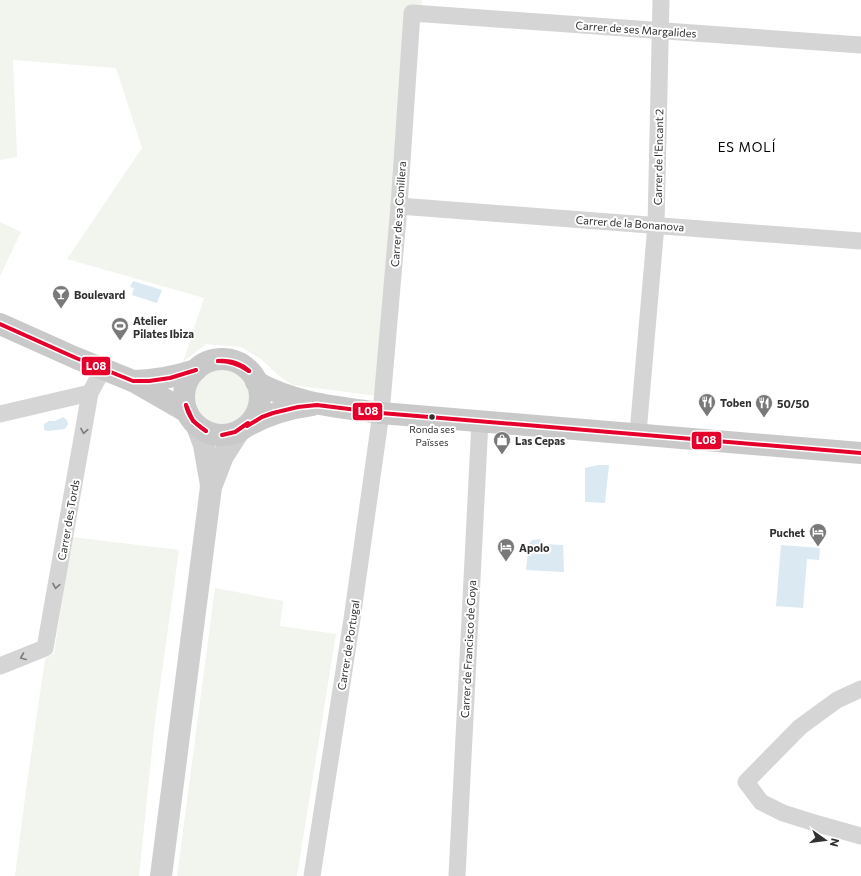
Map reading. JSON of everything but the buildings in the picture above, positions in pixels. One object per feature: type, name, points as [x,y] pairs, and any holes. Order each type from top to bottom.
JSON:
[{"type":"main road","points":[[0,324],[133,381],[192,419],[206,432],[216,435],[226,435],[273,413],[298,407],[317,405]]},
{"type":"main road","points":[[161,876],[211,487],[223,456],[243,428],[254,417],[258,407],[260,394],[251,373],[241,364],[229,360],[216,360],[204,364],[190,376],[185,388],[184,401],[204,445],[211,487]]},
{"type":"main road","points":[[133,381],[149,381],[170,378],[196,370]]},
{"type":"main road","points":[[256,382],[279,393],[317,405],[381,414],[861,452]]},
{"type":"street","name":"Carrer de l'Encant 2","points":[[638,434],[656,225],[661,0]]},
{"type":"street","name":"Carrer de ses Margalides","points":[[412,13],[861,45]]},
{"type":"street","name":"Carrer de sa Conillera","points":[[381,414],[399,206],[412,13]]},
{"type":"street","name":"Carrer de la Bonanova","points":[[399,206],[861,241]]},
{"type":"street","name":"Carrer des Tords","points":[[0,666],[45,648],[90,392],[103,369]]},
{"type":"street","points":[[0,414],[90,392]]},
{"type":"street","name":"Carrer de Portugal","points":[[312,876],[352,619],[381,414]]},
{"type":"street","name":"Carrer de Francisco de Goya","points":[[457,876],[480,422]]},
{"type":"street","points":[[861,689],[837,700],[800,727],[746,782],[761,802],[783,813],[861,836]]},
{"type":"shaded area","points":[[0,0],[422,0],[377,396],[292,385],[278,375],[261,359],[241,347],[206,344],[183,362],[204,298],[67,259],[142,148],[116,68],[13,60],[17,157],[0,160]]},
{"type":"shaded area","points":[[0,222],[21,232],[0,276]]},
{"type":"shaded area","points":[[133,281],[162,290],[157,303],[132,295],[134,288],[130,287]]},
{"type":"shaded area","points":[[221,366],[233,369],[243,375],[249,385],[252,397],[249,409],[243,419],[233,425],[221,428],[209,425],[199,419],[193,409],[190,397],[193,385],[199,375],[209,369]]},
{"type":"shaded area","points":[[63,417],[67,420],[68,424],[65,429],[44,430],[44,424]]},
{"type":"shaded area","points":[[598,465],[609,465],[605,503],[585,502],[585,468]]},
{"type":"shaded area","points":[[72,537],[179,550],[155,721],[139,876],[15,876],[45,659],[54,653]]},
{"type":"shaded area","points":[[540,539],[541,544],[563,545],[564,572],[526,570],[529,544],[532,540]]},
{"type":"shaded area","points":[[781,545],[820,548],[819,560],[807,559],[803,608],[776,606]]},
{"type":"shaded area","points":[[215,588],[283,601],[280,626],[336,634],[297,876],[177,876]]},
{"type":"transit line","name":"L08","points":[[0,324],[76,358],[133,381],[149,381],[170,378],[196,370]]},
{"type":"transit line","name":"L08","points":[[218,361],[235,362],[249,371]]},
{"type":"transit line","name":"L08","points":[[218,361],[234,363],[249,371]]},
{"type":"transit line","name":"L08","points":[[186,405],[193,421],[206,431]]},
{"type":"transit line","name":"L08","points":[[186,405],[193,420],[206,431]]},
{"type":"transit line","name":"L08","points":[[247,426],[262,417],[273,413],[298,407],[317,405],[381,413],[861,453]]},
{"type":"transit line","name":"L08","points":[[222,435],[235,432],[248,423]]},
{"type":"place","name":"Boulevard","points":[[61,309]]},
{"type":"place","name":"Atelier Pilates Ibiza","points":[[120,341]]},
{"type":"place","name":"Ronda ses Païsses","points":[[432,417]]},
{"type":"place","name":"Toben","points":[[707,417]]},
{"type":"place","name":"50/50","points":[[764,418]]},
{"type":"place","name":"Las Cepas","points":[[502,455]]},
{"type":"place","name":"Puchet","points":[[818,547]]},
{"type":"place","name":"Apolo","points":[[506,562]]},
{"type":"district","name":"ES MOLÍ","points":[[747,147]]}]
